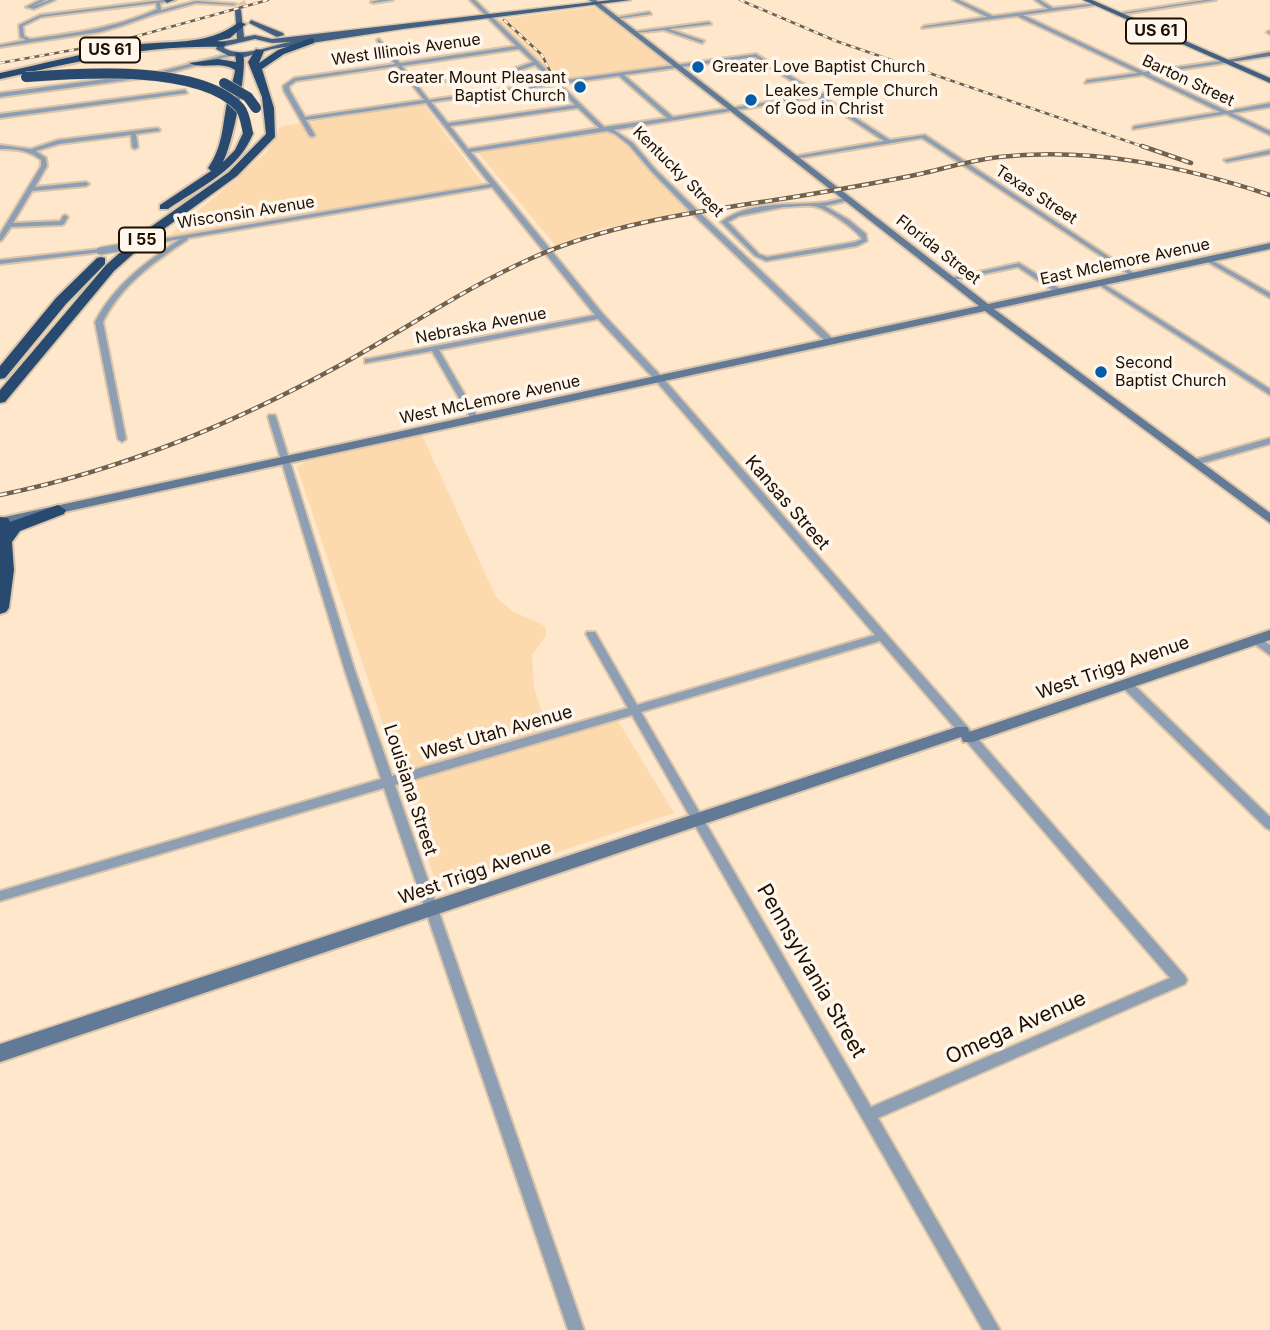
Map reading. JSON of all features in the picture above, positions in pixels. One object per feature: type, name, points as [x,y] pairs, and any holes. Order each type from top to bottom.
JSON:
[{"type":"highway","points":[[193,44],[227,36],[247,23]]},
{"type":"highway","points":[[258,68],[281,52],[310,41]]},
{"type":"highway","name":"US 61","points":[[0,80],[102,52],[154,44],[193,44],[221,48]]},
{"type":"highway","name":"US 61","points":[[0,80],[163,52],[221,48]]},
{"type":"highway","points":[[259,51],[253,59],[258,68],[272,126],[271,135],[264,142]]},
{"type":"highway","points":[[163,52],[188,55],[193,64],[223,62],[233,63],[239,68]]},
{"type":"highway","points":[[191,187],[209,173],[221,157],[232,126],[232,103],[241,59],[235,54]]},
{"type":"highway","points":[[0,80],[50,70],[104,66],[172,70],[201,75],[232,86],[248,97],[256,108],[264,142]]},
{"type":"highway","name":"I 55","points":[[0,80],[107,73],[166,78],[197,84],[220,93],[234,103],[245,116],[248,133],[241,149],[222,169],[191,187],[107,255],[61,301],[13,361],[0,373]]},
{"type":"highway","name":"I 55","points":[[0,399],[110,268],[146,236],[233,174],[264,142]]},
{"type":"highway","points":[[3,542],[11,530],[20,524],[58,510]]},
{"type":"highway","points":[[0,608],[5,570],[1,522]]},
{"type":"main road","name":"US 61","points":[[221,48],[239,39],[258,38],[271,44],[310,41],[595,2],[628,0]]},
{"type":"main road","name":"US 61","points":[[1086,0],[1270,80]]},
{"type":"main road","name":"Florida Street","points":[[595,2],[949,279],[1270,519]]},
{"type":"main road","points":[[238,4],[258,38]]},
{"type":"main road","points":[[247,23],[287,36],[325,36]]},
{"type":"main road","points":[[239,39],[247,23]]},
{"type":"main road","name":"US 61","points":[[221,48],[235,54],[259,51],[271,44],[400,29]]},
{"type":"main road","points":[[1225,61],[1270,54]]},
{"type":"main road","name":"East Mclemore Avenue","points":[[987,308],[1270,246]]},
{"type":"main road","name":"West McLemore Avenue","points":[[1,522],[987,308]]},
{"type":"main road","name":"West Trigg Avenue","points":[[0,1052],[699,818],[1126,684],[1264,637]]},
{"type":"street","points":[[44,0],[27,7],[34,8],[53,0]]},
{"type":"street","points":[[94,0],[96,9]]},
{"type":"street","points":[[28,39],[22,37],[21,25],[32,19],[171,0]]},
{"type":"street","points":[[373,2],[391,0]]},
{"type":"street","name":"Kentucky Street","points":[[472,0],[602,128],[612,128],[696,214],[831,342]]},
{"type":"street","points":[[956,0],[993,18]]},
{"type":"street","points":[[1037,0],[1052,10]]},
{"type":"street","points":[[1117,14],[1214,0]]},
{"type":"street","points":[[0,46],[28,39],[66,37],[111,28],[159,10],[158,2]]},
{"type":"street","points":[[151,14],[196,2],[238,4]]},
{"type":"street","points":[[925,27],[1096,4]]},
{"type":"street","points":[[615,18],[649,13]]},
{"type":"street","name":"Barton Street","points":[[1019,15],[1270,133]]},
{"type":"street","points":[[634,32],[709,23]]},
{"type":"street","points":[[663,29],[702,42]]},
{"type":"street","name":"Kansas Street","points":[[379,40],[600,316],[659,379],[1180,980]]},
{"type":"street","name":"West Illinois Avenue","points":[[303,119],[286,88],[294,80],[521,47]]},
{"type":"street","points":[[193,64],[221,48]]},
{"type":"street","points":[[0,95],[158,74],[235,54]]},
{"type":"street","points":[[312,135],[303,119],[756,55],[889,142]]},
{"type":"street","points":[[1087,82],[1225,61]]},
{"type":"street","points":[[449,80],[498,75],[536,63]]},
{"type":"street","points":[[620,74],[672,119]]},
{"type":"street","points":[[467,151],[861,89]]},
{"type":"street","points":[[25,92],[27,112]]},
{"type":"street","points":[[0,116],[185,92]]},
{"type":"street","points":[[1135,128],[1270,105]]},
{"type":"street","points":[[448,125],[579,106]]},
{"type":"street","points":[[0,147],[31,150],[58,142],[158,130]]},
{"type":"street","points":[[133,132],[135,147]]},
{"type":"street","name":"Texas Street","points":[[889,142],[923,136],[1135,276]]},
{"type":"street","points":[[796,158],[889,142]]},
{"type":"street","points":[[0,239],[44,166],[44,159],[31,150]]},
{"type":"street","points":[[1227,159],[1270,152]]},
{"type":"street","points":[[30,190],[86,184]]},
{"type":"street","name":"Wisconsin Avenue","points":[[0,262],[100,251],[495,186]]},
{"type":"street","points":[[819,205],[848,221],[864,235],[865,240],[858,244],[766,259],[758,256],[724,222],[737,214],[784,205],[819,205],[849,199]]},
{"type":"street","points":[[9,225],[62,223],[65,217]]},
{"type":"street","points":[[122,439],[99,322],[104,310],[133,278],[191,236]]},
{"type":"street","points":[[1208,260],[1270,296]]},
{"type":"street","points":[[949,279],[1021,265],[1061,292]]},
{"type":"street","points":[[1101,284],[1270,393]]},
{"type":"street","name":"Nebraska Avenue","points":[[368,361],[600,316]]},
{"type":"street","points":[[435,350],[475,419]]},
{"type":"street","name":"Louisiana Street","points":[[272,417],[350,671],[576,1330]]},
{"type":"street","points":[[1196,462],[1270,442]]},
{"type":"street","name":"Pennsylvania Street","points":[[591,634],[992,1330]]},
{"type":"street","name":"West Utah Avenue","points":[[0,896],[882,637]]},
{"type":"street","points":[[1264,637],[1270,650]]},
{"type":"street","points":[[1126,684],[1270,825]]},
{"type":"street","name":"Omega Avenue","points":[[869,1115],[1180,980]]},
{"type":"shaded area","points":[[594,7],[668,64],[557,80],[494,20]]},
{"type":"shaded area","points":[[424,105],[484,185],[169,236],[265,154],[281,126]]},
{"type":"shaded area","points":[[611,130],[692,213],[600,229],[556,246],[476,150]]},
{"type":"shaded area","points":[[422,435],[496,597],[512,611],[545,626],[546,636],[532,655],[534,688],[548,730],[612,711],[674,813],[439,892],[297,467],[308,460]]},
{"type":"tunnel","points":[[241,2],[244,8]]},
{"type":"railway","points":[[0,63],[112,43],[268,0]]},
{"type":"railway","points":[[740,0],[836,41],[1147,148]]},
{"type":"railway","points":[[504,20],[542,55],[550,71]]},
{"type":"railway","points":[[1142,146],[1191,163]]},
{"type":"railway","points":[[0,495],[90,472],[220,425],[344,363],[508,269],[563,245],[628,226],[873,183],[979,160],[1034,155],[1136,161],[1204,175],[1270,195]]},
{"type":"place","name":"Greater Love Baptist Church","points":[[698,67]]},
{"type":"place","name":"Greater Mount Pleasant Baptist Church","points":[[580,87]]},
{"type":"place","name":"Leakes Temple Church of God in Christ","points":[[751,100]]},
{"type":"place","name":"Second Baptist Church","points":[[1101,372]]}]
